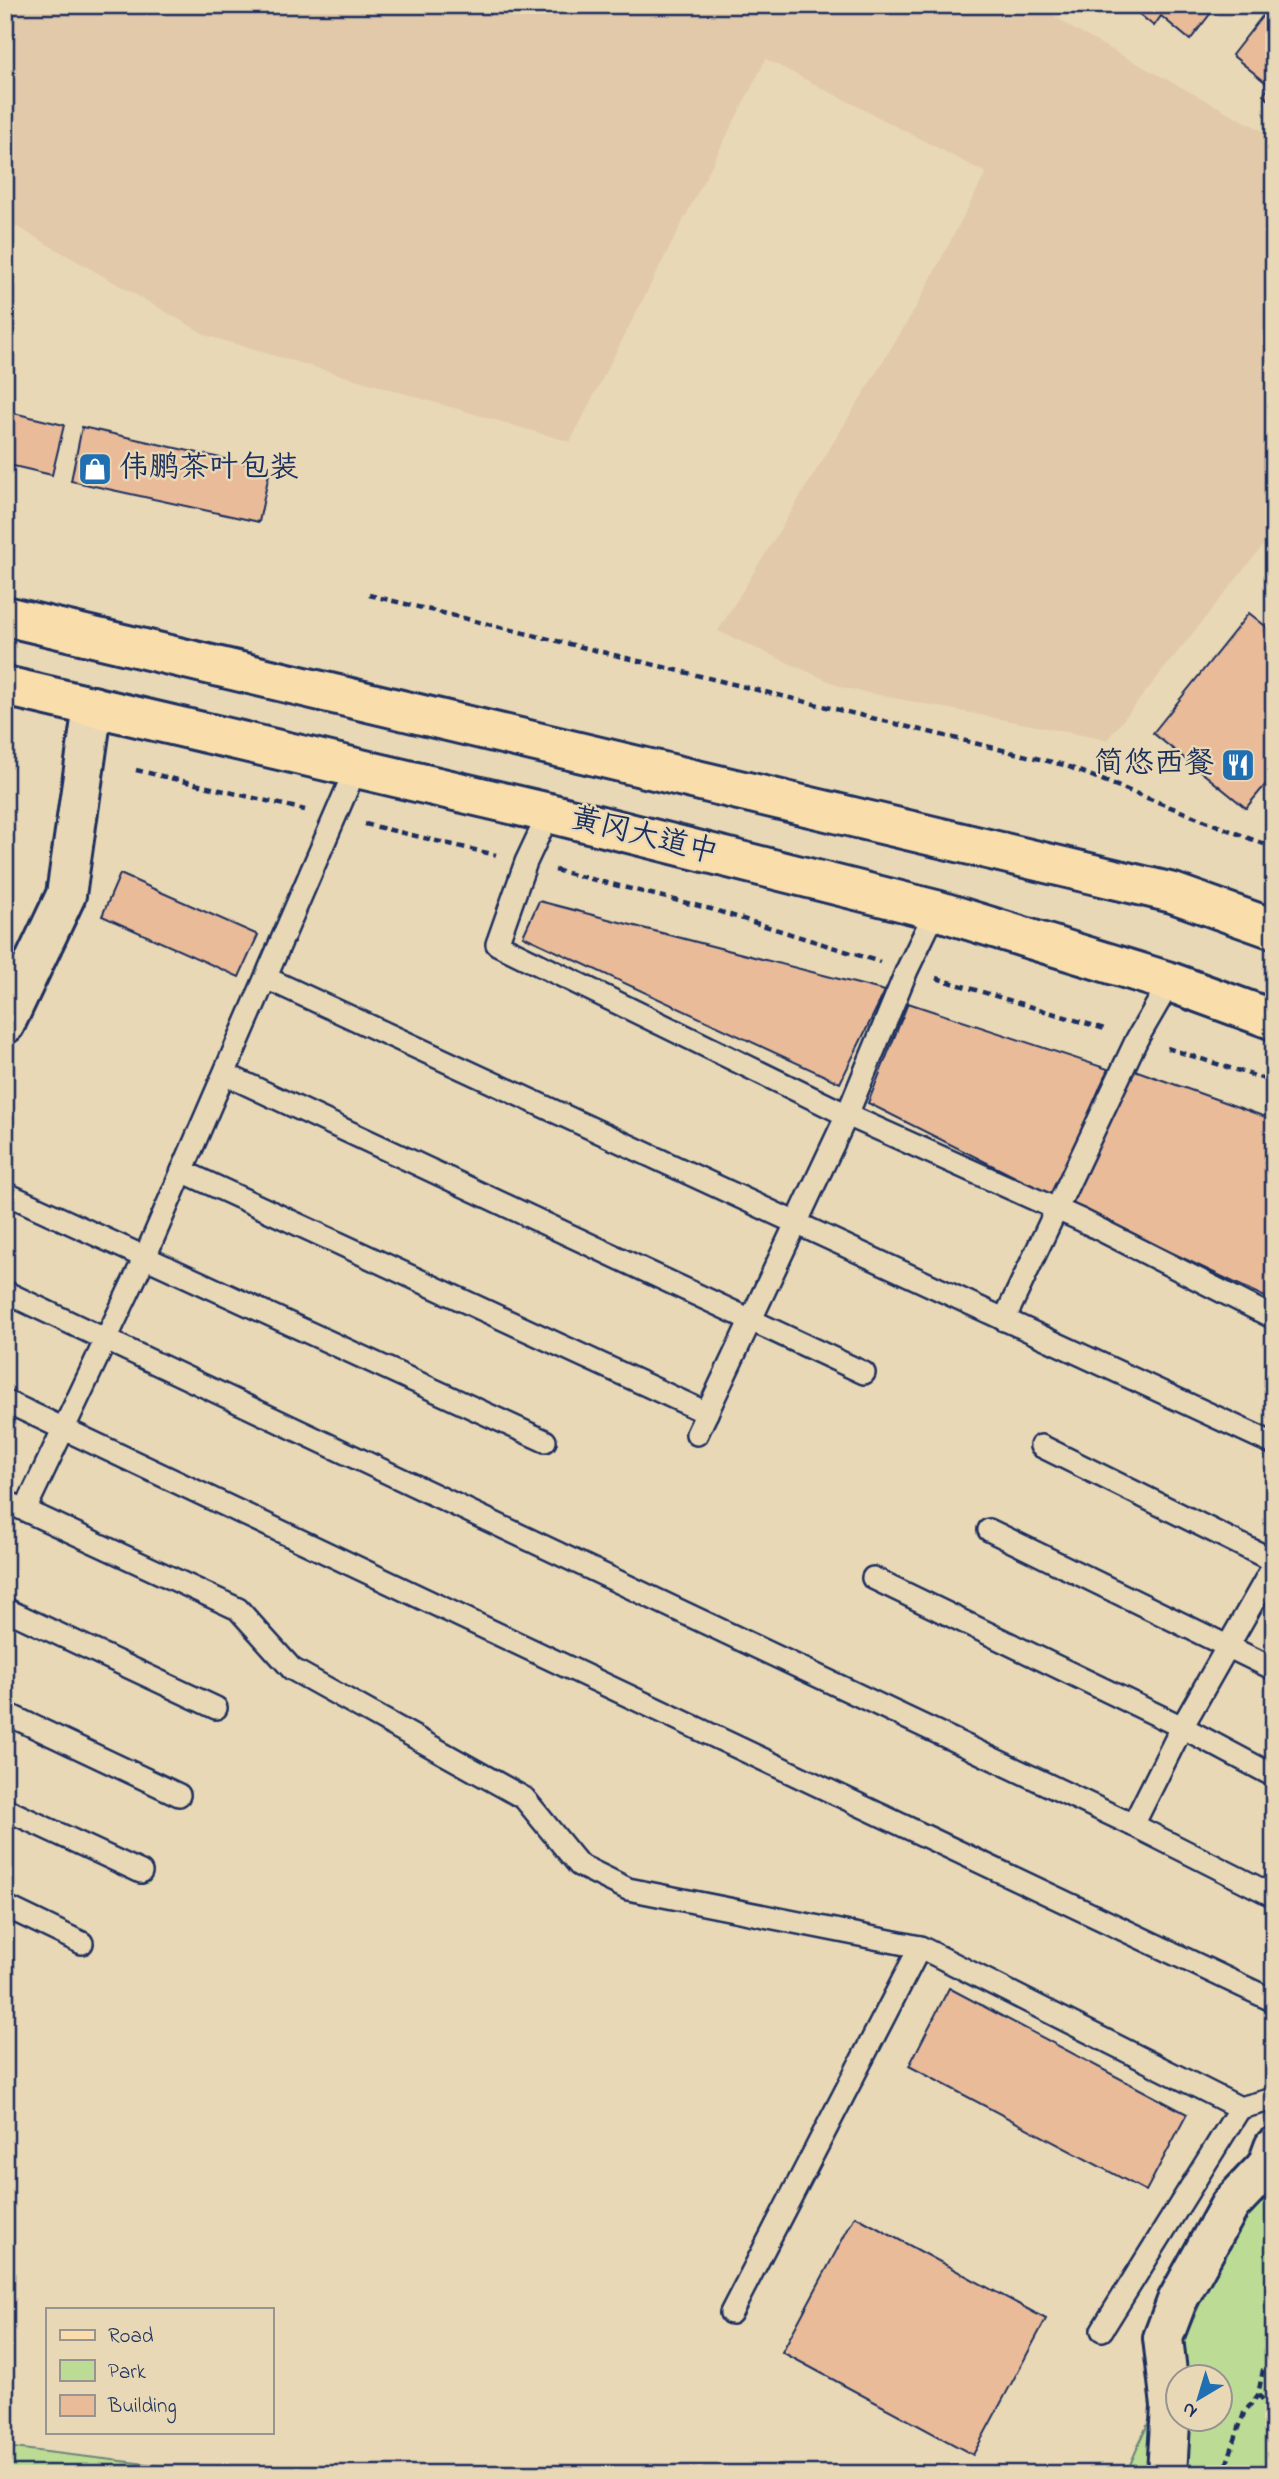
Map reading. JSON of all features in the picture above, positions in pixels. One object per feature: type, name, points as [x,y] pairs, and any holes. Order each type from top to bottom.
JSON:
[{"type":"main road","points":[[5,616],[1173,892],[1274,929]]},
{"type":"main road","name":"黄冈大道中","points":[[5,685],[549,813],[936,910],[1170,982],[1274,1020]]},
{"type":"street","points":[[5,1024],[66,895],[93,706]]},
{"type":"street","points":[[1167,2474],[1171,2406],[1163,2338],[1177,2301],[1230,2205],[1270,2156]]},
{"type":"lane","points":[[356,768],[145,1257],[63,1428],[15,1506],[238,1609],[292,1669],[524,1798],[579,1865],[628,1889],[920,1947],[1240,2108],[1274,2099]]},
{"type":"lane","points":[[549,813],[526,862],[497,944],[847,1115],[1057,1209],[1274,1318]]},
{"type":"lane","points":[[698,1434],[847,1115],[906,970],[936,910]]},
{"type":"lane","points":[[266,978],[1274,1444]]},
{"type":"lane","points":[[1004,1320],[1137,1039],[1170,982]]},
{"type":"lane","points":[[225,1074],[864,1373]]},
{"type":"lane","points":[[182,1171],[707,1413]]},
{"type":"lane","points":[[5,1193],[545,1441]]},
{"type":"lane","points":[[5,1292],[1132,1825],[1274,1896]]},
{"type":"lane","points":[[5,1401],[1274,2001]]},
{"type":"lane","points":[[1041,1446],[1274,1563],[1182,1727],[1132,1825]]},
{"type":"lane","points":[[989,1530],[1274,1669]]},
{"type":"lane","points":[[873,1578],[1182,1727],[1274,1776]]},
{"type":"lane","points":[[5,1609],[216,1709]]},
{"type":"lane","points":[[5,1713],[179,1795]]},
{"type":"lane","points":[[5,1809],[141,1872]]},
{"type":"lane","points":[[5,1906],[82,1943]]},
{"type":"lane","points":[[731,2313],[920,1947]]},
{"type":"lane","points":[[1102,2330],[1240,2108]]},
{"type":"path","points":[[369,595],[1064,765],[1274,848]]},
{"type":"path","points":[[136,770],[526,862],[711,909],[1274,1082]]},
{"type":"path","points":[[1219,2474],[1226,2466],[1244,2413],[1258,2395],[1263,2370],[1274,2363]]},
{"type":"path","points":[[1258,2395],[1274,2409]]},
{"type":"shaded area","points":[[5,5],[1040,5],[1073,29],[1274,137],[1274,532],[1107,740],[844,688],[718,631],[915,309],[986,173],[766,59],[570,442],[208,336],[5,220]]},
{"type":"green space","points":[[1274,2187],[1274,2474],[1126,2474],[1164,2386],[1164,2434],[1234,2434],[1234,2364],[1174,2364],[1243,2204]]},
{"type":"green space","points":[[5,2447],[229,2474],[5,2474]]},
{"type":"building","points":[[1128,5],[1217,5],[1190,40],[1161,16],[1154,26]]},
{"type":"building","points":[[1271,5],[1274,5],[1274,104],[1263,95],[1270,86],[1232,55]]},
{"type":"building","points":[[5,411],[64,425],[52,475],[5,464]]},
{"type":"building","points":[[82,427],[270,469],[259,522],[71,481]]},
{"type":"building","points":[[1249,613],[1274,633],[1274,782],[1270,779],[1246,808],[1153,733]]},
{"type":"building","points":[[120,874],[258,935],[239,977],[102,916]]},
{"type":"building","points":[[539,901],[885,991],[840,1083],[523,936]]},
{"type":"building","points":[[908,1003],[1108,1069],[1053,1196],[868,1103]]},
{"type":"building","points":[[1129,1068],[1274,1120],[1271,1300],[1072,1205]]},
{"type":"building","points":[[949,1988],[1187,2114],[1146,2191],[909,2066]]},
{"type":"building","points":[[855,2216],[1046,2319],[973,2455],[782,2352]]},
{"type":"place","name":"伟鹏茶叶包装","points":[[95,469]]},
{"type":"place","name":"简悠西餐","points":[[1238,765]]}]
